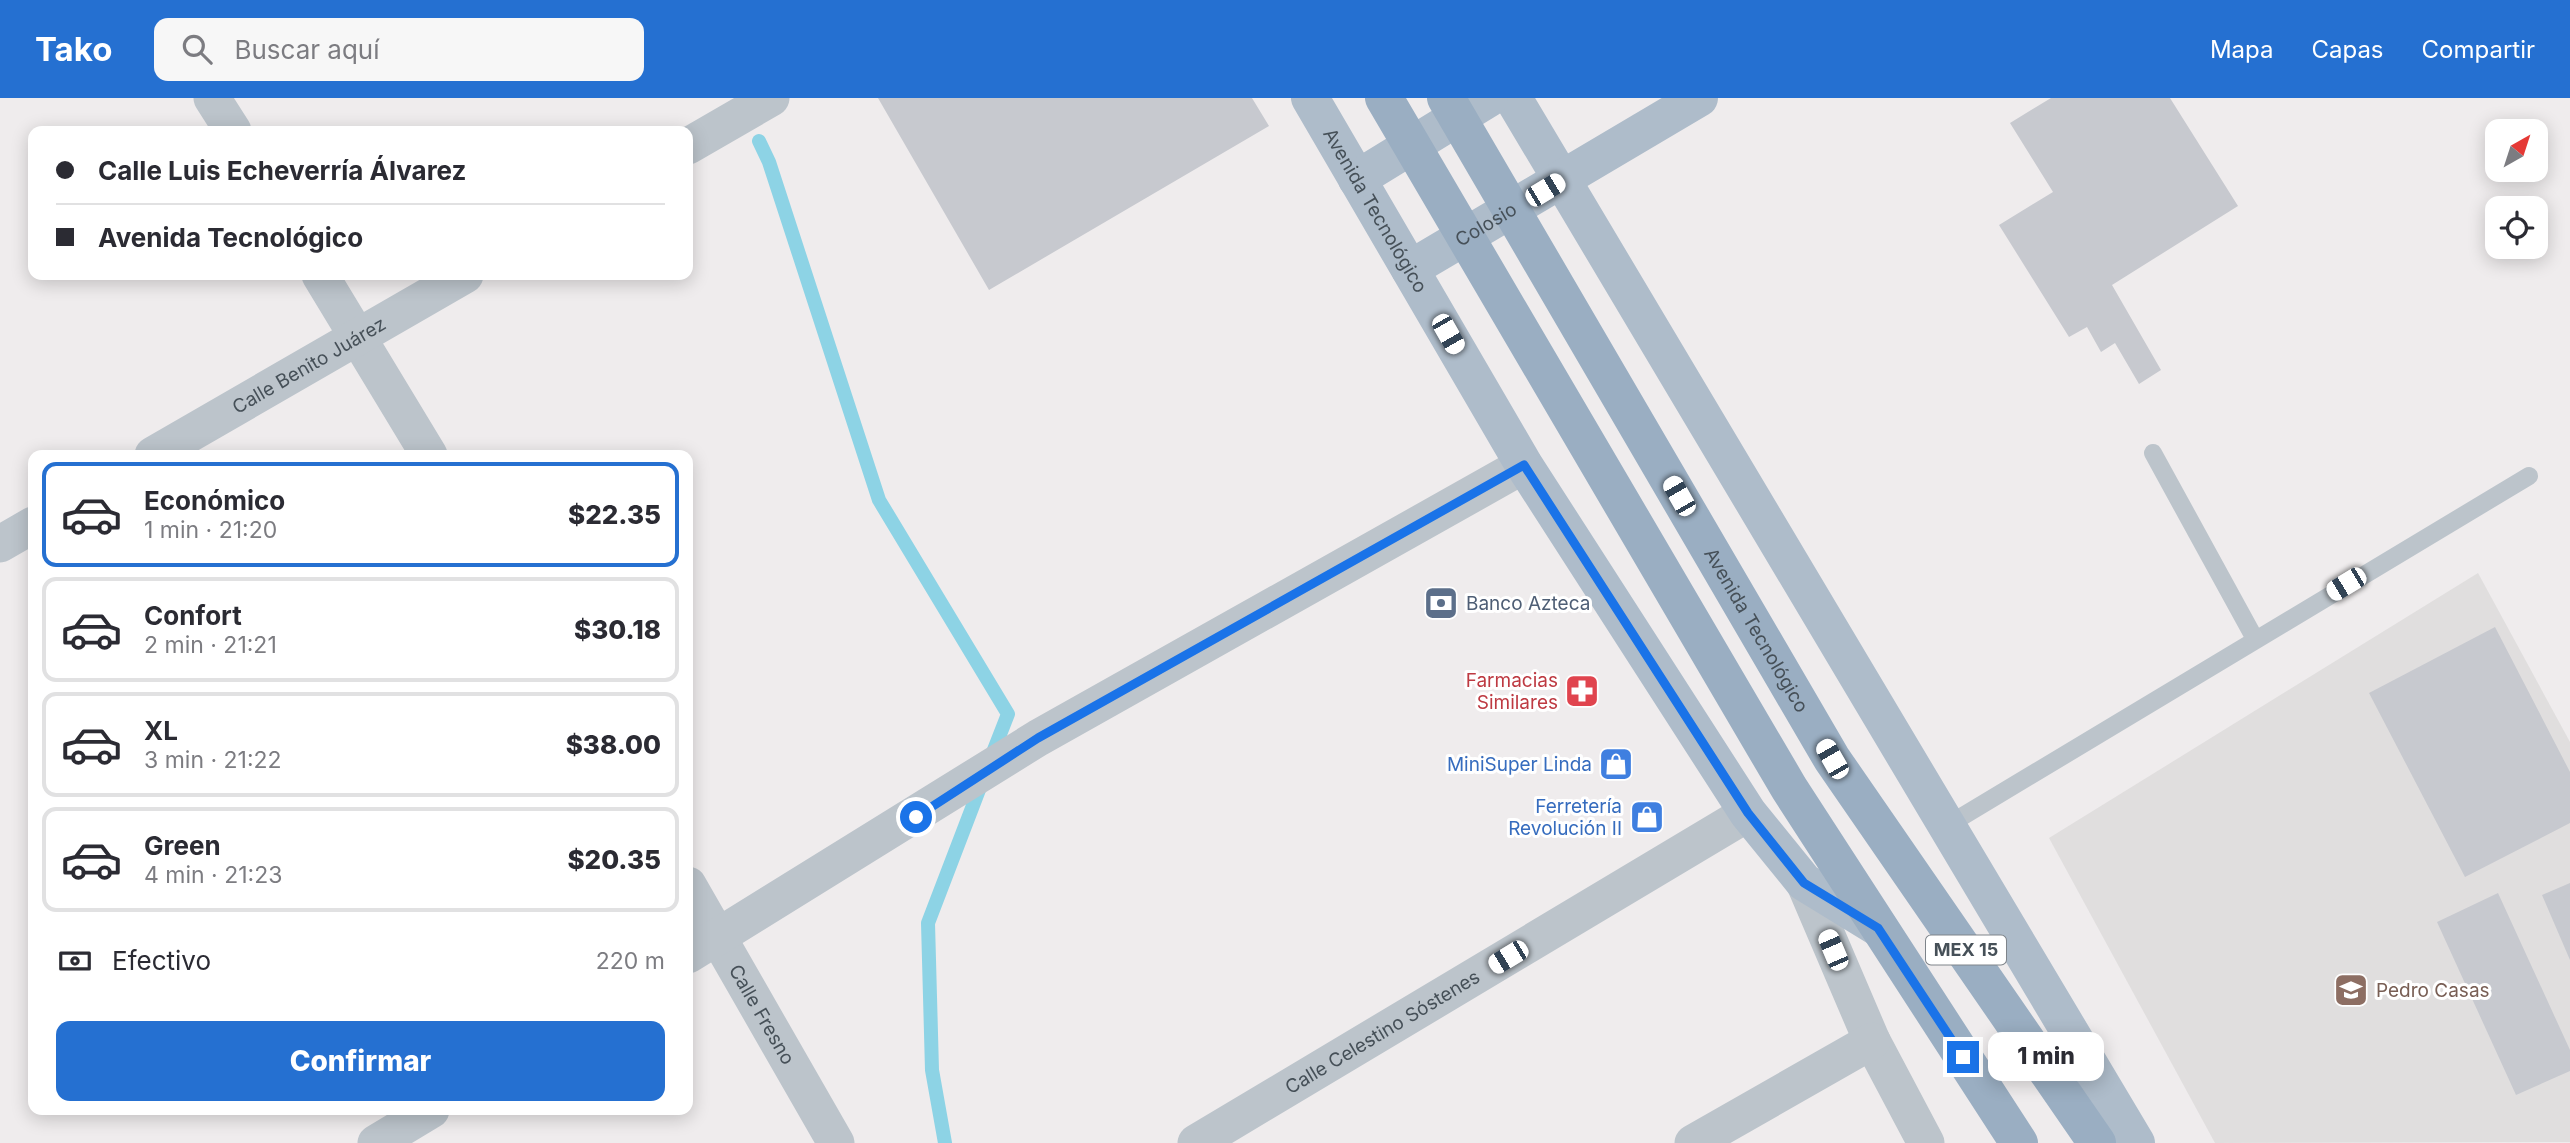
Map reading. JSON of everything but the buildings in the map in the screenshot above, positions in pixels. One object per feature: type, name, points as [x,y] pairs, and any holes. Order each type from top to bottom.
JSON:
[{"type":"highway","name":"Avenida Tecnológico","points":[[1384,98],[1467,234],[1789,788],[2019,1143]]},
{"type":"highway","name":"Avenida Tecnológico","points":[[1464,105],[1513,209],[1832,759],[2097,1143]]},
{"type":"main road","name":"Avenida Tecnológico","points":[[1310,98],[1524,465],[1748,813],[1804,883],[1878,928]]},
{"type":"main road","points":[[1513,98],[2136,1143]]},
{"type":"main road","name":"Colosio","points":[[1410,269],[1699,98]]},
{"type":"main road","points":[[1357,179],[1412,145],[1464,105]]},
{"type":"street","points":[[212,98],[230,126]]},
{"type":"street","points":[[693,143],[771,98]]},
{"type":"street","points":[[323,280],[426,450]]},
{"type":"street","name":"Calle Benito Juárez","points":[[162,450],[456,280]]},
{"type":"street","points":[[693,952],[916,817],[1038,738],[1524,465]]},
{"type":"street","points":[[0,544],[28,527]]},
{"type":"street","name":"Calle Celestino Sóstenes","points":[[1196,1143],[1748,813]]},
{"type":"street","points":[[1804,883],[1872,1041],[1926,1143]]},
{"type":"street","name":"Calle Fresno","points":[[693,893],[836,1143]]},
{"type":"street","points":[[1693,1143],[1872,1041]]},
{"type":"street","points":[[376,1143],[423,1115]]},
{"type":"lane","points":[[2153,453],[2255,639]]},
{"type":"lane","points":[[1948,825],[2529,475]]},
{"type":"shaded area","name":"Pedro Casas","points":[[2478,573],[2570,742],[2570,1142],[2215,1143],[2049,838]]},
{"type":"waterway","points":[[759,141],[769,162],[879,500],[1008,714],[990,760]]},
{"type":"waterway","points":[[945,1143],[932,1070],[928,923],[982,782]]},
{"type":"place","name":"Banco Azteca","points":[[1441,603]]},
{"type":"place","name":"Farmacias Similares","points":[[1582,691]]},
{"type":"place","name":"MiniSuper Linda","points":[[1616,764]]},
{"type":"place","name":"Ferretería Revolución II","points":[[1647,817]]},
{"type":"place","name":"Pedro Casas","points":[[2351,990]]},
{"type":"route","points":[[916,817],[1038,738],[1524,465],[1748,813],[1804,883],[1878,928],[1963,1057]]}]
